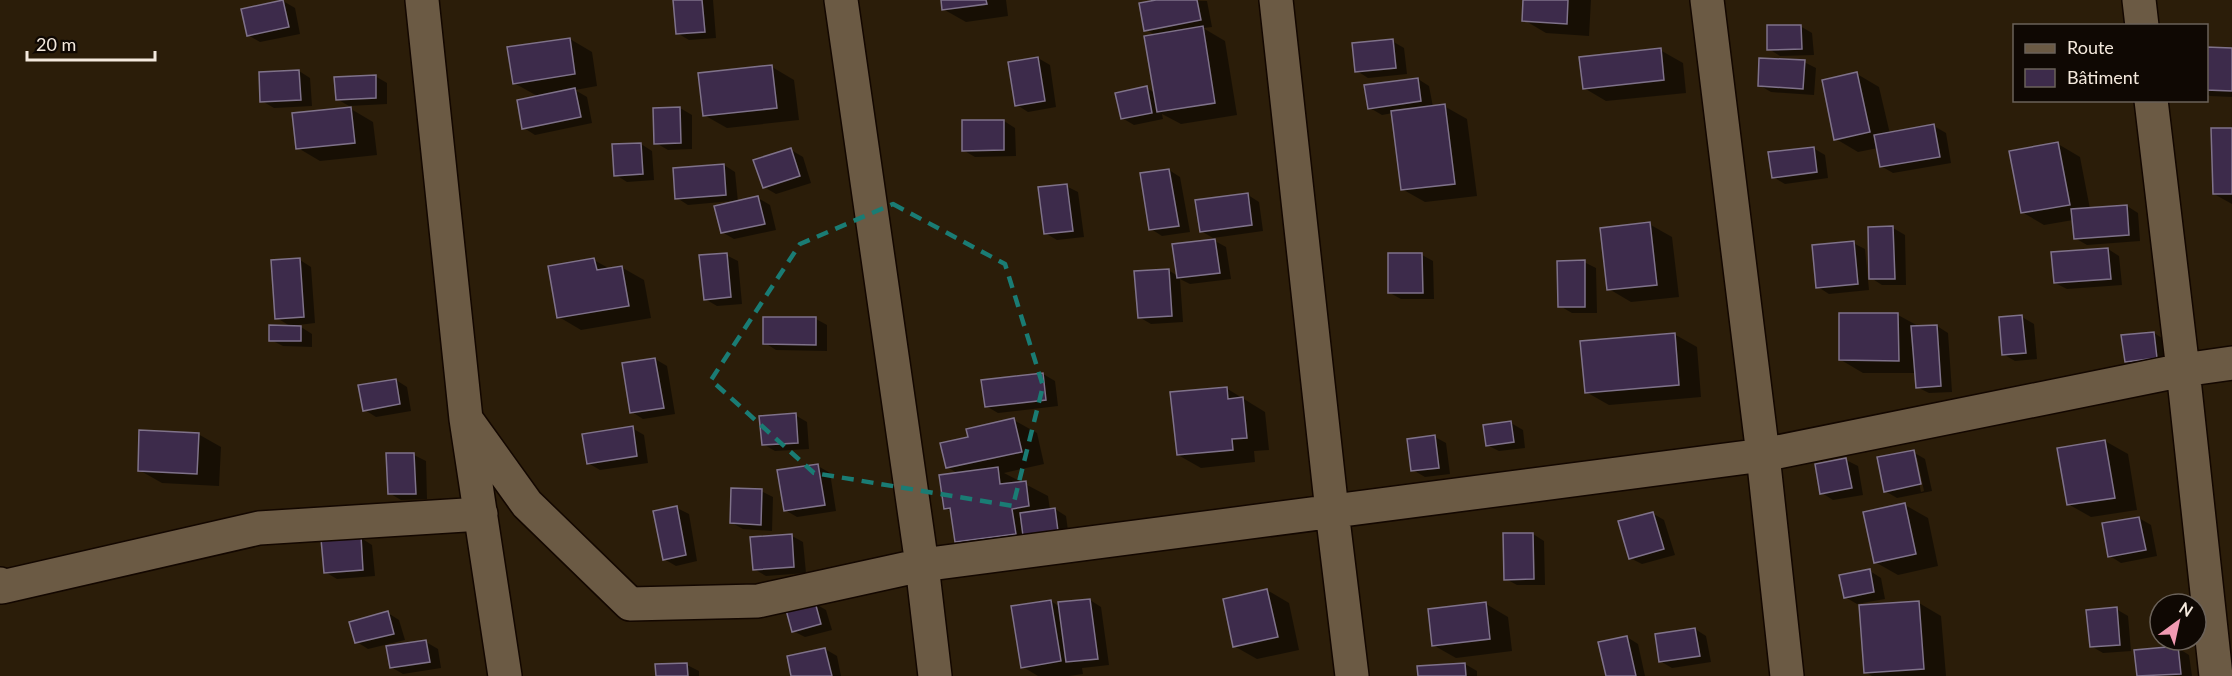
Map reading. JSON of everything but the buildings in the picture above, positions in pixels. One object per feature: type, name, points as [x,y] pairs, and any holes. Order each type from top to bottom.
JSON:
[{"type":"street","points":[[422,0],[466,419],[506,676]]},
{"type":"street","points":[[841,0],[922,565],[935,676]]},
{"type":"street","points":[[1276,0],[1352,676]]},
{"type":"street","points":[[1707,0],[1763,455],[1787,676]]},
{"type":"street","points":[[2139,0],[2142,24]]},
{"type":"street","points":[[2151,102],[2216,676]]},
{"type":"street","points":[[466,419],[526,504],[630,604],[758,601],[922,565],[1763,455],[2183,370],[2232,363]]},
{"type":"street","points":[[0,584],[2,587],[259,528],[481,514]]},
{"type":"highlighted area","points":[[893,204],[1005,264],[1043,386],[1013,506],[814,473],[711,380],[800,244]]}]
